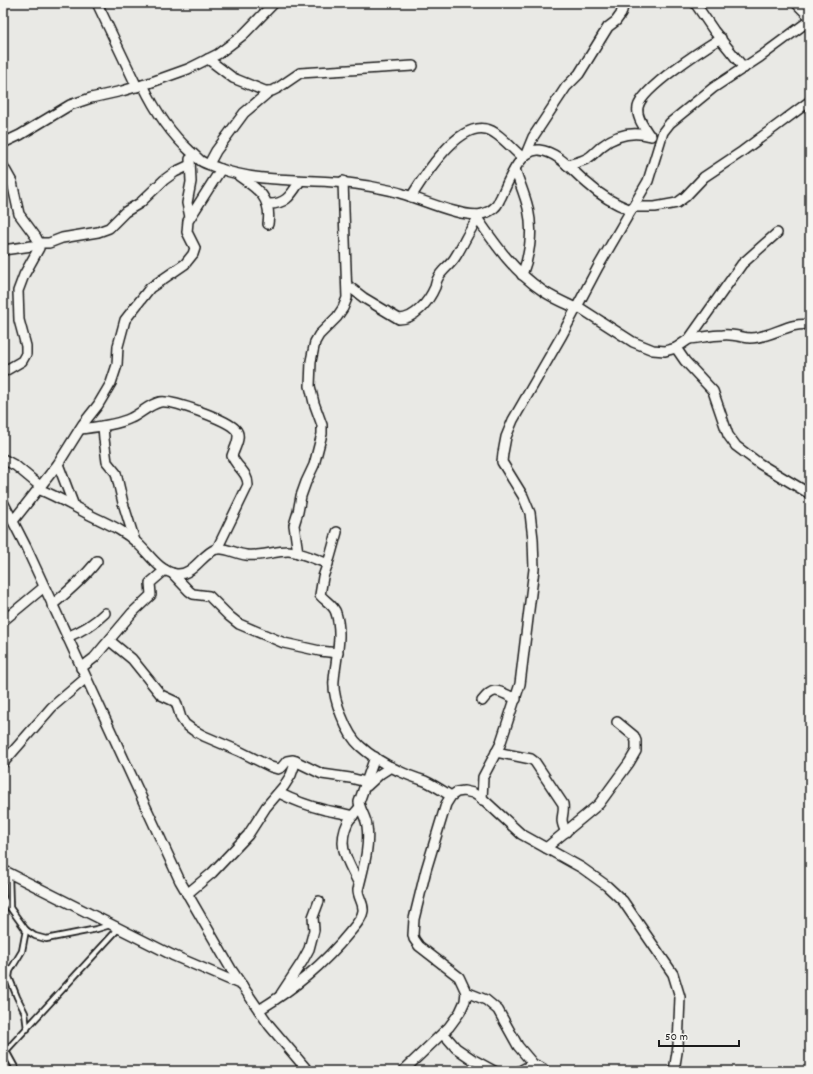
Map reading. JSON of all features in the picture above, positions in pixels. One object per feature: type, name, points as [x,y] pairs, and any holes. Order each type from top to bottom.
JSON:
[{"type":"street","points":[[97,3],[140,86],[157,113],[181,143],[202,161],[251,177],[300,181],[344,181],[402,193],[435,206],[477,217],[516,270],[544,292],[577,307],[633,342],[653,350],[665,351],[676,348],[689,339],[742,264],[777,233]]},
{"type":"street","points":[[3,143],[20,135],[70,105],[90,98],[140,86],[188,69],[218,54],[243,35],[274,3]]},
{"type":"street","points":[[347,286],[399,319],[406,319],[424,305],[438,278],[453,260],[477,217],[496,207],[533,137],[566,87],[579,74],[608,27],[616,21],[621,14],[624,3]]},
{"type":"street","points":[[695,3],[744,68]]},
{"type":"street","points":[[796,3],[810,17]]},
{"type":"street","points":[[482,800],[483,777],[500,745],[520,684],[534,569],[530,513],[523,496],[502,462],[506,437],[513,420],[562,335],[598,267],[648,181],[663,132],[670,123],[713,88],[744,68],[810,20]]},
{"type":"street","points":[[649,135],[640,119],[638,109],[640,101],[668,74],[720,38]]},
{"type":"street","points":[[208,59],[233,78],[265,91],[272,91],[286,84],[300,73],[413,66]]},
{"type":"street","points":[[209,164],[216,151],[244,113],[270,91]]},
{"type":"street","points":[[524,156],[532,151],[538,150],[547,152],[559,158],[588,184],[616,204],[632,209],[655,207],[679,202],[704,177],[740,153],[810,101]]},
{"type":"street","points":[[411,197],[421,180],[449,145],[474,130],[485,128],[496,132],[524,156]]},
{"type":"street","points":[[567,165],[580,162],[588,158],[616,136],[630,133],[660,138]]},
{"type":"street","points":[[190,150],[190,182],[187,203],[190,217]]},
{"type":"street","points":[[3,250],[49,243],[62,238],[98,232],[109,228],[125,212],[140,203],[164,180],[175,172],[190,165]]},
{"type":"street","points":[[3,166],[12,182],[19,214],[29,227],[40,248],[24,275],[18,292],[19,320],[26,346],[26,354],[22,361],[3,372]]},
{"type":"street","points":[[8,517],[39,487],[58,464],[80,429],[98,405],[111,383],[117,365],[118,346],[125,320],[150,288],[185,264],[193,254],[195,248],[187,232],[188,220],[221,168]]},
{"type":"street","points":[[515,169],[528,207],[530,224],[529,249],[522,275]]},
{"type":"street","points":[[235,173],[260,192],[267,204],[268,224]]},
{"type":"street","points":[[267,204],[281,203],[291,195],[300,181]]},
{"type":"street","points":[[298,553],[294,525],[301,496],[314,465],[322,434],[322,425],[310,386],[311,361],[315,342],[319,335],[344,308],[347,298],[344,181]]},
{"type":"street","points":[[689,339],[723,335],[751,338],[777,332],[792,326],[805,324],[810,325]]},
{"type":"street","points":[[676,348],[685,361],[713,391],[728,435],[736,446],[760,464],[810,494]]},
{"type":"street","points":[[80,429],[103,426],[130,418],[160,402],[177,404],[201,411],[236,430],[238,440],[232,456],[234,462],[245,473],[248,479],[248,484],[217,549]]},
{"type":"street","points":[[103,426],[107,462],[116,473],[123,503],[136,541]]},
{"type":"street","points":[[3,459],[16,466],[39,487],[114,526],[136,541],[156,563],[177,574],[198,564],[206,556],[221,548],[246,555],[262,555],[289,551],[328,564]]},
{"type":"street","points":[[58,464],[74,506]]},
{"type":"street","points":[[3,502],[8,517],[44,587],[180,881],[242,985],[269,1025],[308,1071]]},
{"type":"street","points":[[337,532],[323,577],[320,595],[334,608],[336,613],[338,628],[338,653],[334,681],[340,711],[351,736],[360,747],[399,771],[426,782],[451,796]]},
{"type":"street","points":[[52,605],[73,588],[97,561]]},
{"type":"street","points":[[81,668],[94,658],[110,641],[132,613],[151,595],[150,583],[169,571]]},
{"type":"street","points":[[169,571],[193,594],[205,594],[209,596],[229,616],[240,624],[284,643],[320,651],[338,653]]},
{"type":"street","points":[[3,621],[44,587]]},
{"type":"street","points":[[67,637],[88,627],[105,613]]},
{"type":"street","points":[[110,641],[132,659],[161,695],[176,702],[181,718],[192,730],[239,750],[275,769],[282,768],[287,761],[293,760],[322,774],[366,782]]},
{"type":"street","points":[[3,763],[52,707],[86,678]]},
{"type":"street","points":[[482,701],[490,692],[493,691],[501,692],[516,699]]},
{"type":"street","points":[[546,848],[599,804],[622,774],[636,751],[636,741],[634,736],[617,722]]},
{"type":"street","points":[[496,752],[531,759],[535,762],[563,804],[562,824],[566,832]]},
{"type":"street","points":[[259,1010],[307,977],[332,952],[361,919],[363,911],[358,895],[368,840],[365,818],[359,802],[375,757]]},
{"type":"street","points":[[188,894],[212,873],[248,835],[266,807],[279,793],[291,775],[296,761]]},
{"type":"street","points":[[362,791],[374,778],[392,767]]},
{"type":"street","points":[[403,1071],[449,1027],[460,1012],[465,1001],[466,992],[459,977],[419,946],[412,935],[414,919],[426,870],[446,804],[451,796],[457,792],[464,791],[473,793],[521,834],[582,868],[623,901],[673,974],[680,997],[679,1031],[674,1071]]},
{"type":"street","points":[[279,793],[317,808],[353,816]]},
{"type":"street","points":[[359,884],[343,852],[343,847],[344,832],[349,821],[360,807]]},
{"type":"street","points":[[6,871],[172,955],[242,985]]},
{"type":"street","points":[[279,997],[302,962],[308,949],[314,930],[313,917],[319,901]]},
{"type":"street","points":[[466,992],[486,1000],[498,1010],[518,1046],[534,1065]]},
{"type":"street","points":[[443,1033],[456,1048],[490,1070]]},
{"type":"street","points":[[520,1071],[530,1065],[541,1066],[546,1071]]},
{"type":"lane","points":[[6,871],[10,908]]},
{"type":"lane","points":[[3,898],[26,930],[35,936],[46,939],[116,926]]},
{"type":"lane","points":[[17,1071],[4,1053],[27,1029],[116,926]]},
{"type":"lane","points":[[26,930],[22,951],[10,972],[9,977],[24,1013],[27,1029]]}]
